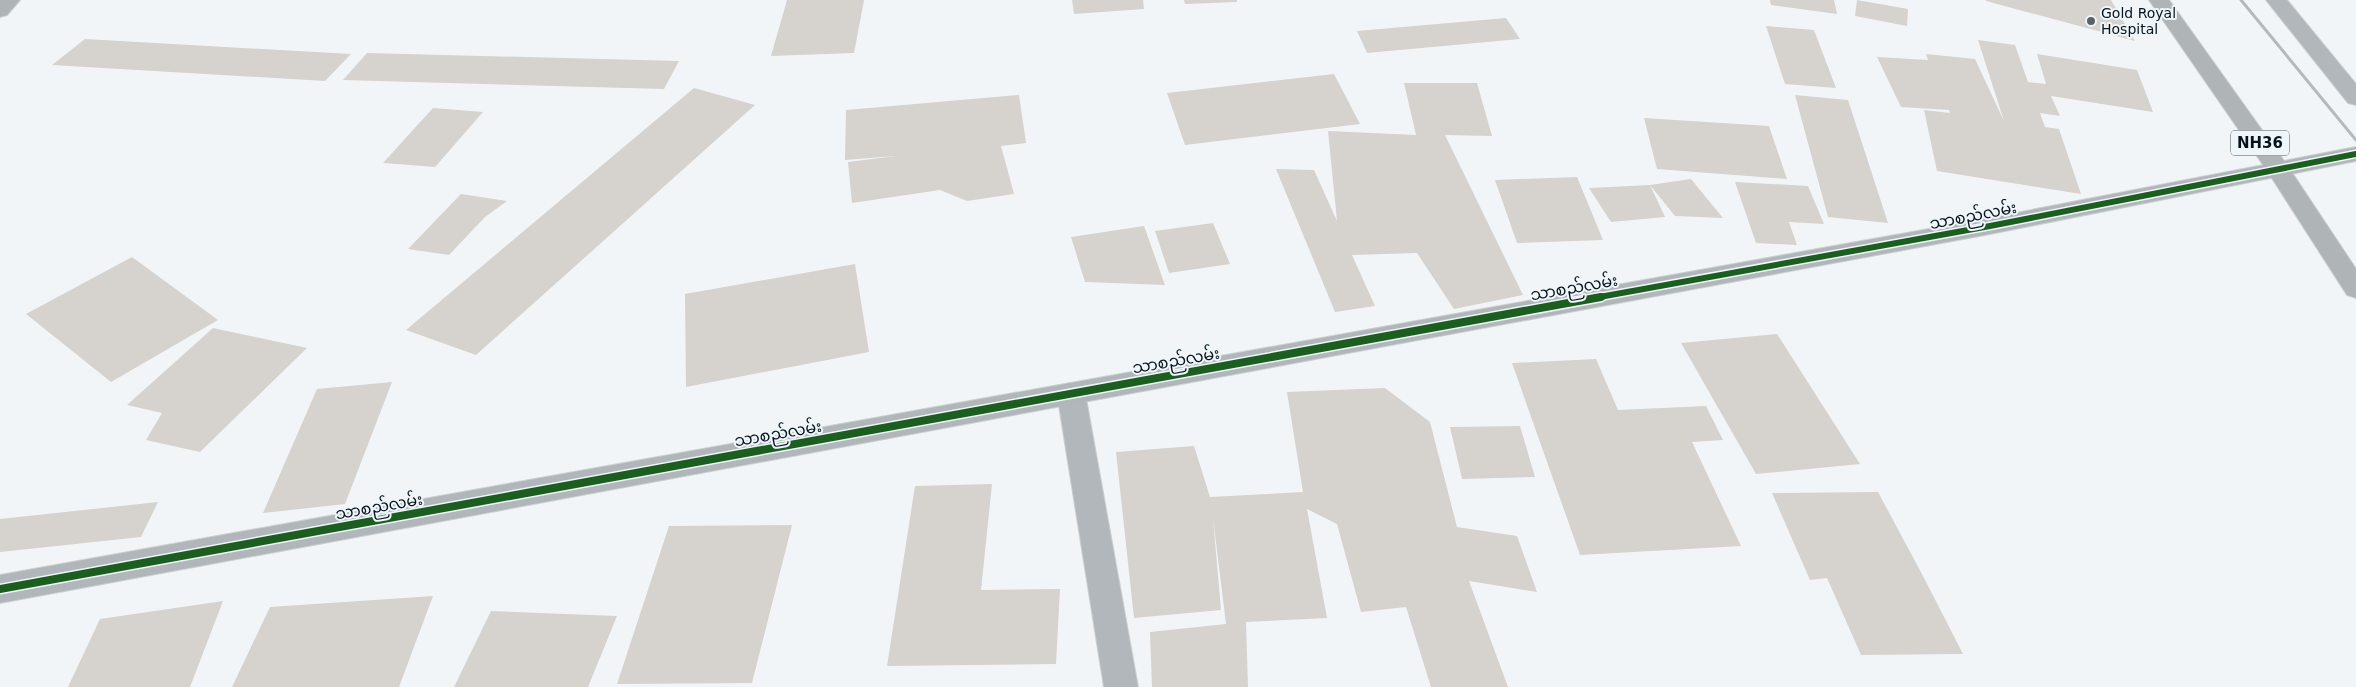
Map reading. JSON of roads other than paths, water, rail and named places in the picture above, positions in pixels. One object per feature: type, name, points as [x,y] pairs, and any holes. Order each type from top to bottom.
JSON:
[{"type":"highway","points":[[0,11],[10,0]]},
{"type":"highway","name":"NH36","points":[[2159,0],[2279,170],[2356,289]]},
{"type":"street","points":[[2276,0],[2356,98]]},
{"type":"street","name":"သာစည်လမ်း","points":[[0,589],[1990,226],[2356,154]]},
{"type":"street","points":[[1071,394],[1121,687]]},
{"type":"railway","points":[[2241,0],[2356,140]]},
{"type":"place","name":"Gold Royal Hospital","points":[[2091,21]]}]
